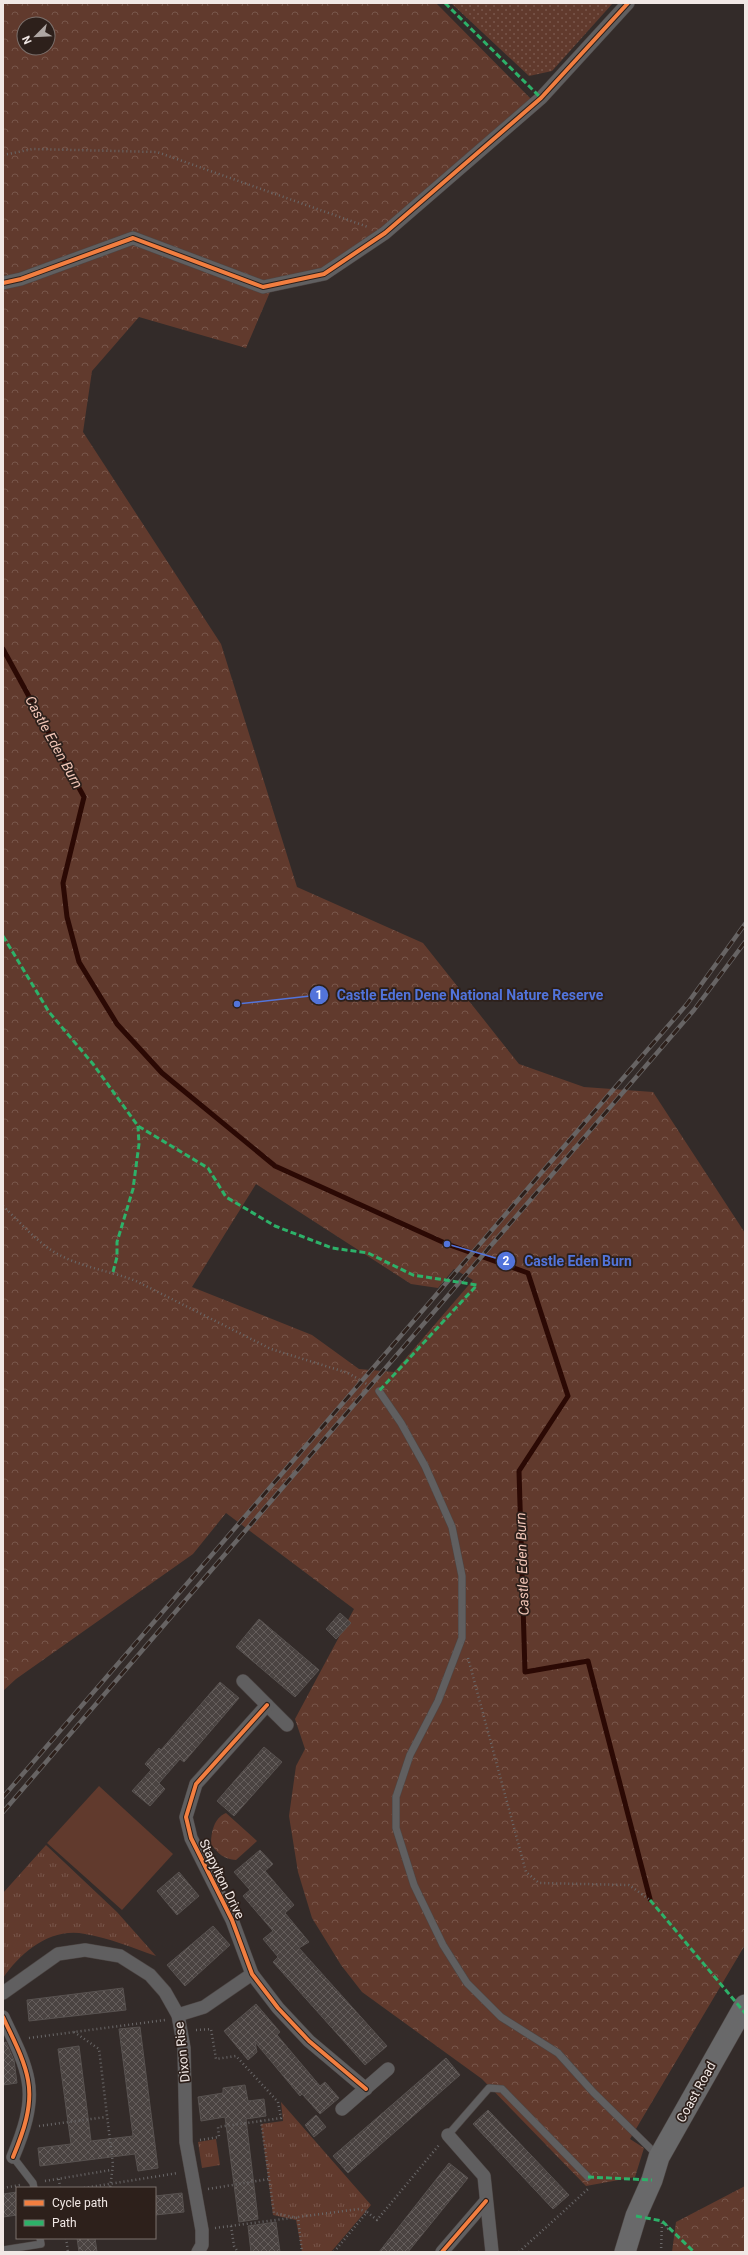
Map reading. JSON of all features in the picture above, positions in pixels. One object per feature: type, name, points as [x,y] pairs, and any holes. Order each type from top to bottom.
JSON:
[{"type":"main road","name":"Coast Road","points":[[625,2252],[636,2216],[652,2180],[659,2157],[745,2005]]},
{"type":"street","points":[[3,283],[21,279],[133,238],[263,287],[324,274],[385,233],[542,98],[628,3]]},
{"type":"street","points":[[242,1681],[287,1725]]},
{"type":"street","name":"Stapylton Drive","points":[[267,1705],[196,1784],[186,1817],[191,1838],[232,1920],[252,1974],[278,2008],[309,2041],[366,2089]]},
{"type":"street","name":"Dixon Rise","points":[[3,1992],[58,1954],[84,1950],[120,1956],[150,1975],[165,1992],[179,2017],[181,2032],[186,2093],[186,2142],[202,2230],[202,2245],[198,2252]]},
{"type":"street","points":[[179,2017],[204,2007],[252,1974]]},
{"type":"street","points":[[3,2017],[28,2080],[28,2106],[25,2128],[13,2157]]},
{"type":"street","points":[[342,2109],[388,2069]]},
{"type":"street","points":[[448,2135],[484,2176],[492,2252]]},
{"type":"street","points":[[442,2252],[486,2201]]},
{"type":"lane","points":[[379,1391],[401,1423],[425,1466],[452,1527],[462,1576],[462,1638],[438,1701],[410,1755],[396,1797],[396,1828],[414,1885],[443,1945],[467,1983],[501,2017],[558,2053],[593,2092],[659,2157]]},
{"type":"lane","points":[[448,2135],[489,2088],[502,2089],[588,2177]]},
{"type":"lane","points":[[13,2157],[34,2186]]},
{"type":"lane","points":[[3,2250],[41,2244],[40,2239]]},
{"type":"path","points":[[3,155],[33,149],[157,152],[385,233]]},
{"type":"path","points":[[3,1206],[51,1250],[90,1268],[113,1272],[136,1281],[271,1349],[348,1373],[379,1391]]},
{"type":"path","points":[[462,1638],[526,1872],[539,1884],[628,1885],[650,1900]]},
{"type":"path","points":[[13,2040],[179,2017]]},
{"type":"path","points":[[181,2032],[211,2029],[216,2059],[236,2056],[278,2102],[281,2118],[218,2127],[219,2137],[186,2142]]},
{"type":"path","points":[[74,2032],[99,2049],[113,2165],[110,2184]]},
{"type":"path","points":[[25,2128],[106,2117]]},
{"type":"path","points":[[261,2121],[275,2221]]},
{"type":"path","points":[[202,2230],[359,2209],[367,2212],[377,2220],[448,2135]]},
{"type":"path","points":[[18,2187],[34,2186],[58,2178],[111,2170]]},
{"type":"path","points":[[90,2187],[192,2171]]},
{"type":"path","points":[[519,2252],[590,2188],[588,2177]]},
{"type":"path","points":[[58,2178],[60,2187]]},
{"type":"path","points":[[195,2191],[269,2179]]},
{"type":"path","points":[[3,2188],[16,2187]]},
{"type":"path","points":[[334,2252],[367,2212]]},
{"type":"path","points":[[274,2213],[298,2218]]},
{"type":"path","points":[[298,2218],[302,2252]]},
{"type":"path","points":[[660,2252],[662,2221]]},
{"type":"path","points":[[667,2225],[667,2229],[670,2228]]},
{"type":"path","points":[[231,2226],[234,2246],[238,2252]]},
{"type":"path","points":[[66,2239],[68,2252]]},
{"type":"green space","points":[[3,3],[436,3],[535,103],[385,233],[324,274],[273,285],[246,348],[139,317],[92,371],[83,432],[221,644],[297,887],[423,943],[519,1064],[584,1087],[653,1092],[745,1233],[745,1945],[630,2139],[644,2148],[635,2177],[586,2186],[482,2079],[362,1992],[341,1965],[312,1918],[298,1872],[289,1816],[296,1766],[305,1749],[295,1719],[354,1609],[226,1513],[193,1554],[16,1679],[3,1691]],"holes":[[[256,1184],[411,1284],[438,1288],[454,1269],[473,1280],[394,1372],[359,1369],[312,1335],[192,1287]]]},
{"type":"green space","points":[[451,3],[613,3],[552,71],[529,76]]},
{"type":"green space","points":[[99,1786],[173,1854],[122,1910],[47,1843]]},
{"type":"green space","points":[[226,1813],[257,1841],[236,1860],[222,1855],[216,1851],[211,1844],[214,1826],[219,1818]]},
{"type":"green space","points":[[46,1845],[117,1912],[156,1956],[103,1938],[85,1934],[60,1934],[49,1938],[28,1951],[10,1968],[3,1978],[3,1893]]},
{"type":"green space","points":[[281,2102],[371,2205],[331,2252],[302,2252],[296,2220],[273,2215],[261,2124],[283,2121]]},
{"type":"green space","points":[[216,2139],[220,2165],[202,2168],[198,2142]]},
{"type":"green space","points":[[745,2186],[745,2252],[672,2252],[676,2222]]},
{"type":"building","points":[[340,1613],[351,1623],[336,1639],[326,1629]]},
{"type":"building","points":[[259,1619],[319,1670],[295,1697],[236,1647]]},
{"type":"building","points":[[220,1682],[239,1698],[184,1762],[180,1759],[159,1783],[165,1789],[150,1806],[132,1791],[151,1770],[145,1764],[159,1748],[161,1750]]},
{"type":"building","points":[[264,1747],[282,1762],[234,1816],[217,1801]]},
{"type":"building","points":[[260,1850],[273,1864],[265,1871],[294,1905],[285,1913],[309,1942],[299,1948],[387,2046],[365,2065],[273,1962],[278,1957],[263,1939],[273,1931],[243,1896],[250,1890],[234,1872]]},
{"type":"building","points":[[179,1872],[199,1896],[177,1915],[157,1891]]},
{"type":"building","points":[[213,1926],[230,1945],[185,1986],[167,1965]]},
{"type":"building","points":[[123,1988],[126,2010],[29,2021],[27,2000]]},
{"type":"building","points":[[256,2004],[280,2032],[277,2035],[320,2086],[325,2082],[339,2098],[320,2114],[302,2094],[300,2096],[255,2042],[257,2052],[248,2060],[224,2031]]},
{"type":"building","points":[[140,2027],[158,2168],[138,2171],[135,2154],[40,2166],[38,2148],[71,2144],[58,2049],[79,2046],[91,2141],[133,2136],[119,2029]]},
{"type":"building","points":[[6,2042],[14,2060],[17,2083],[3,2085],[3,2043]]},
{"type":"building","points":[[446,2058],[460,2075],[348,2173],[333,2156]]},
{"type":"building","points":[[245,2085],[248,2101],[264,2099],[266,2116],[246,2119],[258,2219],[239,2222],[225,2117],[201,2121],[198,2097],[223,2093],[223,2088]]},
{"type":"building","points":[[488,2110],[569,2195],[553,2209],[473,2124]]},
{"type":"building","points":[[316,2115],[326,2127],[314,2137],[305,2125]]},
{"type":"building","points":[[449,2163],[468,2178],[408,2252],[379,2252]]},
{"type":"building","points":[[16,2192],[16,2215],[3,2217],[3,2194]]},
{"type":"building","points":[[182,2193],[184,2212],[156,2215],[156,2196]]},
{"type":"building","points":[[276,2222],[280,2252],[251,2252],[248,2226]]},
{"type":"building","points":[[77,2239],[95,2239],[97,2252],[79,2252]]},
{"type":"waterway","name":"Castle Eden Burn","points":[[3,649],[84,797],[63,883],[67,917],[79,962],[117,1024],[162,1073],[275,1166],[447,1244],[528,1273],[568,1396],[519,1471],[525,1672],[588,1661],[650,1899]]},
{"type":"railway","points":[[3,1797],[687,1004],[745,924]]},
{"type":"railway","points":[[3,1812],[694,1010],[745,942]]},
{"type":"marked path","points":[[445,3],[541,98]]},
{"type":"marked path","points":[[3,936],[49,1012],[93,1064],[138,1126],[208,1168],[226,1197],[275,1226],[332,1248],[368,1253],[413,1275],[477,1285],[379,1391]]},
{"type":"marked path","points":[[113,1272],[117,1257],[117,1242],[133,1189],[139,1144],[138,1126]]},
{"type":"marked path","points":[[650,1900],[745,2013]]},
{"type":"marked path","points":[[588,2177],[652,2180]]},
{"type":"marked path","points":[[636,2216],[662,2221],[694,2252]]},
{"type":"cycle path","points":[[3,283],[21,279],[133,238],[263,287],[324,274],[385,233],[541,98],[628,3]]},
{"type":"cycle path","points":[[267,1705],[196,1784],[186,1817],[191,1838],[232,1920],[252,1974],[278,2008],[309,2041],[366,2089]]},
{"type":"cycle path","points":[[3,2017],[24,2064],[29,2090],[26,2119],[13,2157]]},
{"type":"cycle path","points":[[442,2252],[486,2201]]},
{"type":"place","name":"Castle Eden Dene National Nature Reserve","points":[[237,1004]]},
{"type":"place","name":"Castle Eden Burn","points":[[447,1244]]}]
